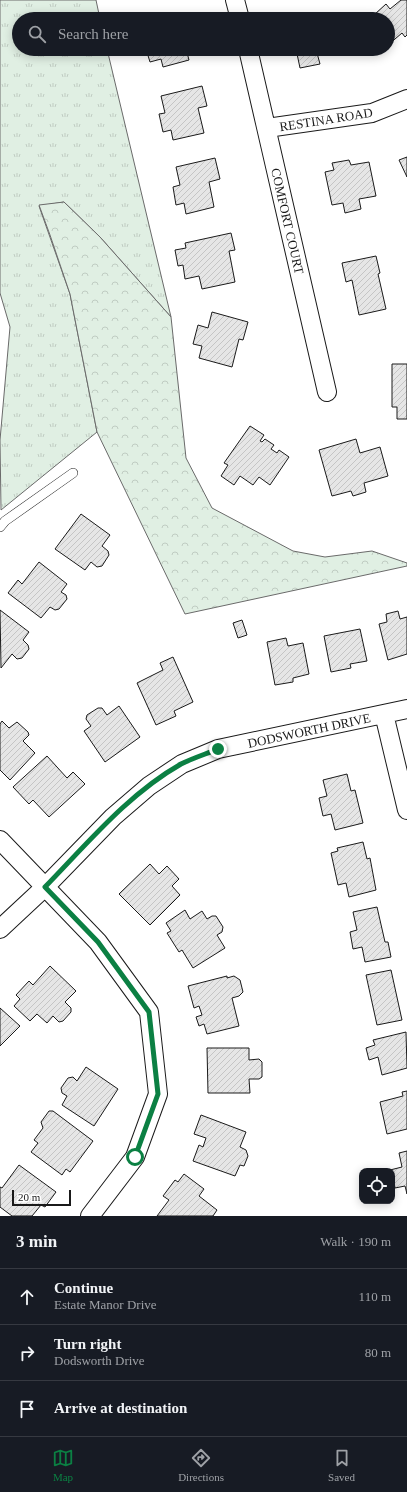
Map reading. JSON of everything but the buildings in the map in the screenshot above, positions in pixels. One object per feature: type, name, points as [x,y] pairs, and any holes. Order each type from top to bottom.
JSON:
[{"type":"street","points":[[235,0],[238,12]]},
{"type":"street","name":"COMFORT COURT","points":[[250,56],[327,392]]},
{"type":"street","name":"RESTINA ROAD","points":[[267,128],[372,113],[407,99]]},
{"type":"street","name":"DODSWORTH DRIVE","points":[[0,929],[45,887],[113,817],[149,786],[182,764],[218,749],[407,709]]},
{"type":"street","points":[[384,714],[407,810]]},
{"type":"street","points":[[0,840],[98,942],[149,1012],[158,1094],[135,1157],[90,1216]]},
{"type":"lane","points":[[0,527],[5,521],[73,473]]},
{"type":"green space","points":[[0,0],[96,0],[99,12],[12,12],[12,56],[109,56],[171,317],[100,237],[64,202],[39,206],[70,294],[97,432],[1,510],[0,440],[10,327],[0,293]]},
{"type":"green space","points":[[64,202],[100,237],[171,317],[186,458],[212,508],[293,551],[325,557],[372,551],[407,563],[407,566],[185,614],[97,432],[70,294],[39,205]]},
{"type":"route","points":[[135,1157],[158,1094],[149,1012],[98,942],[45,887],[113,817],[149,786],[182,764],[218,749]]}]
